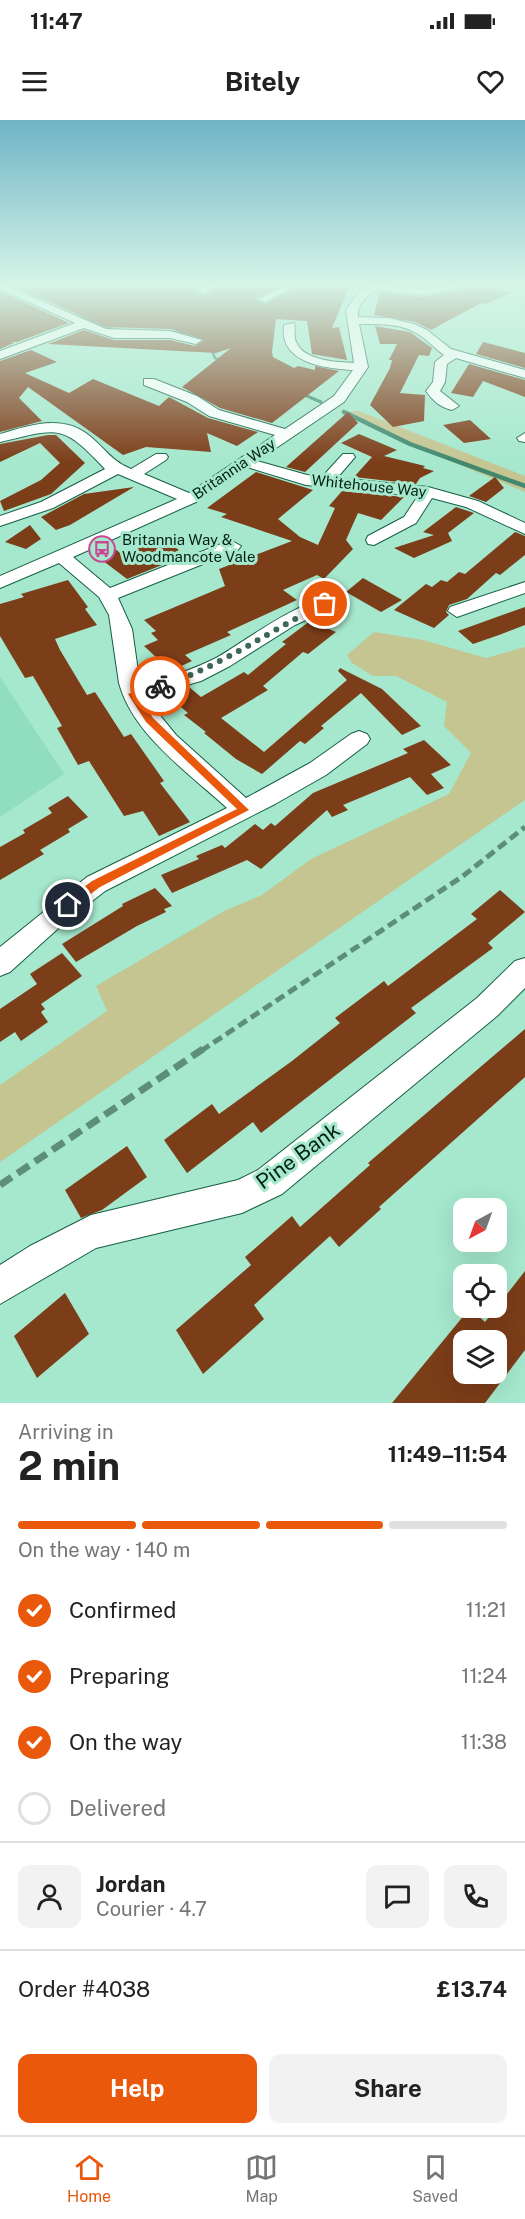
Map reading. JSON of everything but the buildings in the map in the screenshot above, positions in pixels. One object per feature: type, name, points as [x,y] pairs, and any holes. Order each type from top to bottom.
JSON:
[{"type":"street","points":[[0,355],[33,343]]},
{"type":"street","points":[[290,343],[303,356],[329,364],[362,367],[357,343]]},
{"type":"street","points":[[436,343],[453,354],[525,374]]},
{"type":"street","points":[[452,406],[438,399],[433,391],[439,382],[441,362],[453,354]]},
{"type":"street","name":"Britannia Way","points":[[0,582],[62,557],[190,499],[339,399],[354,382],[362,367]]},
{"type":"street","points":[[149,382],[192,399],[206,410],[287,434]]},
{"type":"street","points":[[230,418],[247,406]]},
{"type":"street","points":[[0,438],[44,427],[67,428],[84,438],[105,461],[124,472],[190,499]]},
{"type":"street","points":[[0,521],[47,505],[161,457]]},
{"type":"street","points":[[325,483],[348,457]]},
{"type":"street","name":"Whitehouse Way","points":[[244,462],[285,475],[325,483],[428,492],[472,504],[525,529]]},
{"type":"street","points":[[374,540],[410,520],[428,492]]},
{"type":"street","points":[[109,595],[232,546]]},
{"type":"street","points":[[62,557],[109,595],[124,625],[126,670],[132,694],[149,720],[244,810]]},
{"type":"street","points":[[457,611],[525,587]]},
{"type":"street","points":[[132,694],[194,676],[223,662],[288,621],[325,604]]},
{"type":"street","points":[[0,964],[54,916],[96,884],[267,798],[318,769],[359,738]]},
{"type":"street","name":"Pine Bank","points":[[0,1286],[42,1258],[91,1232],[242,1196],[270,1182],[487,1007],[525,970]]},
{"type":"shaded area","points":[[359,411],[525,476],[525,492],[373,429],[344,412]]},
{"type":"shaded area","points":[[374,632],[423,640],[486,658],[525,647],[525,800],[0,1162],[0,1085],[107,1011],[96,986],[224,911],[262,895],[311,859],[449,794],[471,753],[444,726],[447,702],[396,676],[373,676],[352,663],[347,655]]},
{"type":"shaded area","points":[[0,677],[64,774],[0,817]]},
{"type":"waterway","points":[[210,346],[215,358],[224,362]]},
{"type":"waterway","points":[[300,393],[321,402]]},
{"type":"waterway","points":[[344,412],[410,444],[525,486]]},
{"type":"railway","points":[[201,1051],[463,876],[525,827]]},
{"type":"railway","points":[[0,1185],[203,1049]]},
{"type":"way so far","points":[[160,686],[194,676],[223,662],[288,621],[325,604]]},
{"type":"place","name":"Britannia Way & Woodmancote Vale","points":[[102,549]]},
{"type":"route","points":[[68,905],[96,884],[244,810],[149,720],[132,694],[160,686]]}]
